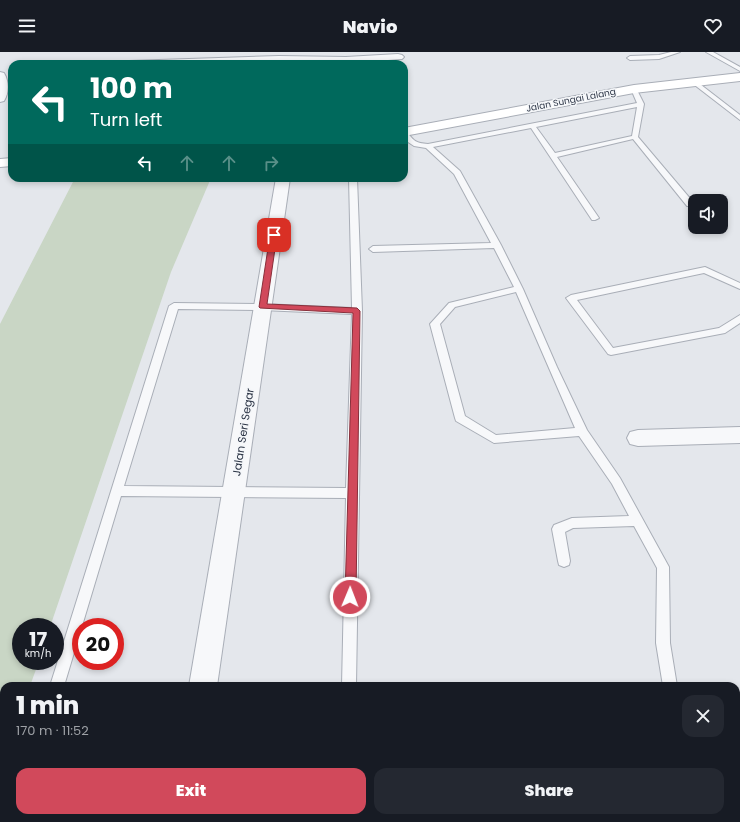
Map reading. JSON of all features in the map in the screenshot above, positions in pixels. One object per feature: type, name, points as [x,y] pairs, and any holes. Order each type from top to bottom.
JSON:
[{"type":"street","points":[[249,60],[346,60],[398,57]]},
{"type":"street","points":[[0,76],[2,92],[0,98]]},
{"type":"street","name":"Jalan Sungai Lalang","points":[[408,131],[634,89],[740,77]]},
{"type":"street","name":"Jalan Seri Segar","points":[[204,682],[282,182]]},
{"type":"street","points":[[638,438],[740,435]]},
{"type":"lane","points":[[630,58],[659,57],[676,52]]},
{"type":"lane","points":[[709,52],[740,69]]},
{"type":"lane","points":[[694,82],[740,118]]},
{"type":"lane","points":[[634,89],[641,104],[635,137],[688,202]]},
{"type":"lane","points":[[408,138],[416,145],[428,146],[641,104]]},
{"type":"lane","points":[[532,125],[595,218]]},
{"type":"lane","points":[[553,156],[635,137]]},
{"type":"lane","points":[[428,146],[457,173],[497,244],[519,289],[582,432],[616,481],[662,567],[663,643],[669,682]]},
{"type":"lane","points":[[349,682],[357,311],[353,182]]},
{"type":"lane","points":[[373,249],[497,244]]},
{"type":"lane","points":[[740,286],[705,270],[571,298],[611,352],[722,331],[740,318]]},
{"type":"lane","points":[[519,289],[452,305],[435,324],[460,418],[494,439],[582,432]]},
{"type":"lane","points":[[58,682],[174,306],[262,307],[357,311]]},
{"type":"lane","points":[[117,491],[352,493]]},
{"type":"lane","points":[[564,561],[558,529],[572,523],[638,521]]},
{"type":"green space","points":[[73,182],[209,182],[171,272],[53,618],[12,618],[12,670],[36,670],[31,682],[0,682],[0,324]]},
{"type":"route","points":[[274,235],[262,307],[357,311],[350,597]]}]
